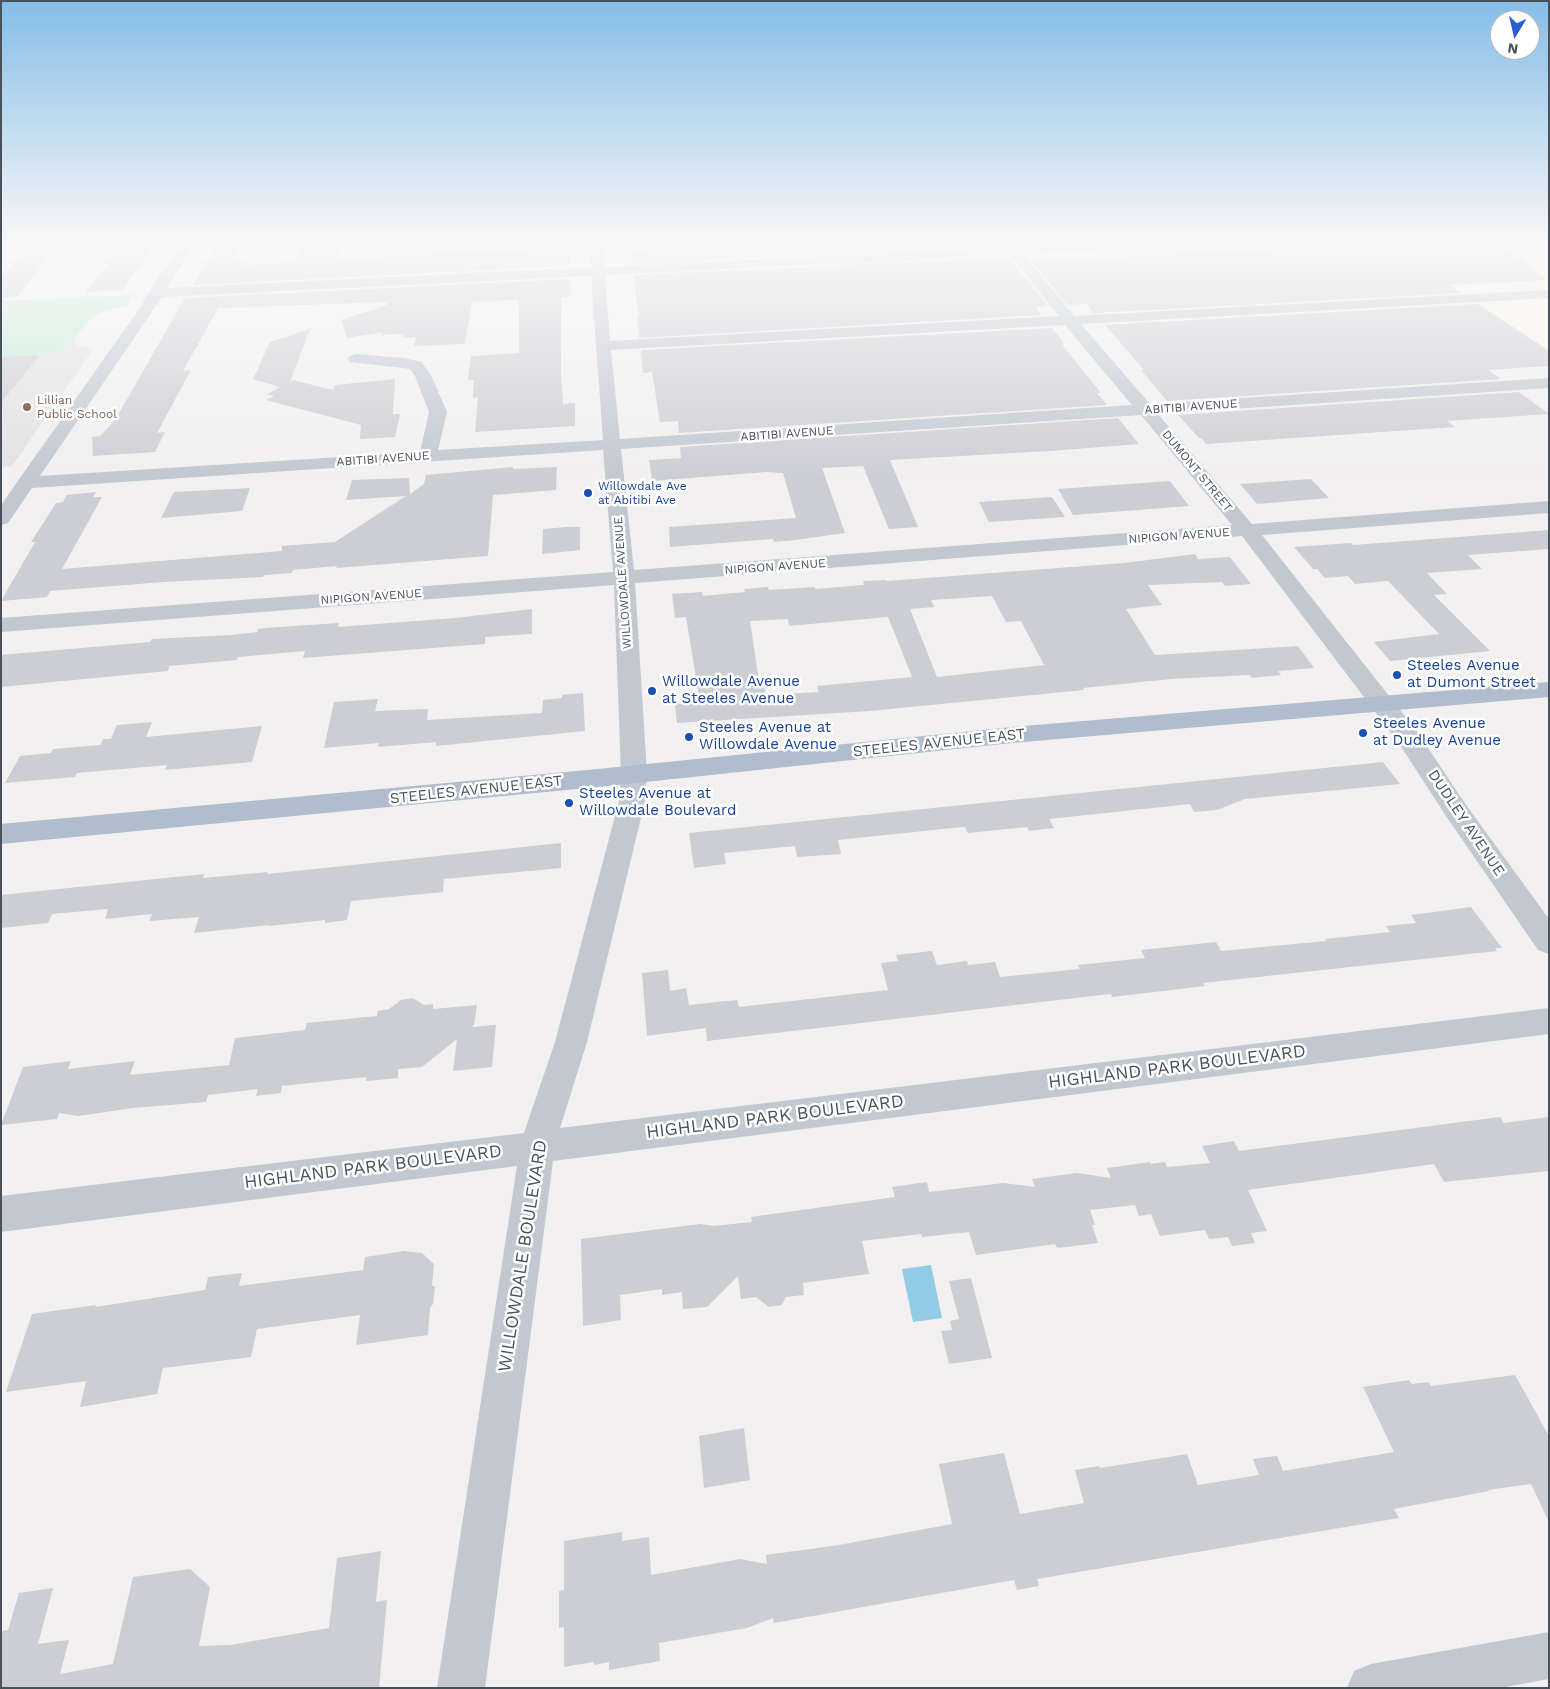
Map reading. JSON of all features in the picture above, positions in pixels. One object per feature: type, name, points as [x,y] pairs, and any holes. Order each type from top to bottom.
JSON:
[{"type":"main road","name":"STEELES AVENUE EAST","points":[[1,834],[254,812],[1012,735],[1549,689]]},
{"type":"street","points":[[1,519],[138,321]]},
{"type":"street","name":"WILLOWDALE AVENUE","points":[[601,321],[624,578],[634,774]]},
{"type":"street","points":[[603,346],[1055,321]]},
{"type":"street","name":"DUMONT STREET","points":[[1071,321],[1248,531],[1383,704]]},
{"type":"street","points":[[356,358],[415,365],[423,375],[438,412],[428,456]]},
{"type":"street","name":"ABITIBI AVENUE","points":[[26,483],[1549,383]]},
{"type":"street","name":"NIPIGON AVENUE","points":[[1,625],[1549,507]]},
{"type":"street","name":"DUDLEY AVENUE","points":[[1383,704],[1408,736],[1455,809],[1549,942]]},
{"type":"street","name":"WILLOWDALE BOULEVARD","points":[[461,1688],[537,1147],[571,1042],[616,870],[632,801],[634,774]]},
{"type":"street","name":"HIGHLAND PARK BOULEVARD","points":[[1,1214],[1549,1021]]},
{"type":"street","points":[[1371,1688],[1549,1655]]},
{"type":"shaded area","points":[[1505,321],[1549,321],[1549,350]]},
{"type":"shaded area","name":"Lillian Public School","points":[[74,339],[78,346],[94,348],[12,466],[1,467],[1,343]]},
{"type":"green space","points":[[1,321],[89,321],[74,339],[1,343]]},
{"type":"green space","points":[[68,340],[60,353],[1,357],[1,344]]},
{"type":"water","points":[[931,1265],[942,1318],[913,1322],[902,1269]]},
{"type":"building","points":[[172,321],[211,321],[183,371],[191,370],[157,433],[165,432],[155,452],[93,456],[92,437],[100,436],[115,420]]},
{"type":"building","points":[[341,321],[469,321],[465,344],[414,346],[416,337],[403,338],[404,334],[382,335],[383,332],[347,338]]},
{"type":"building","points":[[519,321],[561,321],[563,404],[575,403],[575,426],[475,432],[478,397],[473,398],[474,380],[468,380],[471,356],[519,353]]},
{"type":"building","points":[[637,321],[939,321],[639,338]]},
{"type":"building","points":[[1179,321],[1503,321],[1549,351],[1549,366],[1488,370],[1501,379],[1167,401],[1141,370],[1144,370],[1105,325]]},
{"type":"building","points":[[1052,328],[1063,342],[1063,346],[1101,393],[1097,393],[1107,405],[679,433],[678,421],[660,422],[652,372],[643,373],[641,350]]},
{"type":"building","points":[[310,329],[290,382],[293,380],[333,390],[335,385],[395,379],[393,414],[400,414],[395,437],[360,439],[361,425],[266,400],[274,396],[267,394],[280,387],[253,379],[270,342]]},
{"type":"building","points":[[40,355],[22,377],[1,403],[1,357]]},
{"type":"building","points":[[1519,392],[1549,414],[1447,421],[1455,427],[1206,444],[1178,415]]},
{"type":"building","points":[[1118,418],[1139,444],[890,460],[918,527],[889,529],[863,466],[822,468],[845,533],[774,542],[773,539],[670,547],[669,527],[796,518],[783,473],[766,472],[652,481],[649,460],[681,458],[680,447]]},
{"type":"building","points":[[513,467],[513,469],[557,467],[556,490],[493,495],[488,556],[293,570],[292,573],[264,575],[263,577],[164,582],[50,591],[47,597],[1,601],[35,542],[31,542],[56,503],[63,502],[67,495],[96,492],[93,497],[102,497],[62,569],[282,551],[282,546],[335,542],[406,496],[346,500],[352,480],[409,478],[410,494],[424,484],[426,475]]},
{"type":"building","points":[[1311,479],[1329,498],[1257,504],[1240,484]]},
{"type":"building","points":[[1170,481],[1189,506],[1073,515],[1058,489]]},
{"type":"building","points":[[250,488],[242,511],[161,518],[174,492]]},
{"type":"building","points":[[1052,497],[1065,517],[989,522],[979,502]]},
{"type":"building","points":[[580,527],[580,550],[542,554],[543,529]]},
{"type":"building","points":[[1549,530],[1549,549],[1468,555],[1482,569],[1427,573],[1447,594],[1434,595],[1490,651],[1390,661],[1374,642],[1439,634],[1388,581],[1355,584],[1348,576],[1325,578],[1317,569],[1313,569],[1294,547],[1351,543],[1353,545]]},
{"type":"building","points":[[1195,554],[1198,559],[1230,557],[1251,584],[1225,586],[1222,582],[1148,585],[1162,605],[1126,609],[1155,655],[1298,646],[1314,668],[1278,671],[1281,675],[1252,678],[1250,675],[1171,679],[1083,688],[1084,690],[870,711],[677,723],[675,704],[700,702],[686,617],[675,618],[672,594],[702,592],[703,596],[745,592],[744,589],[768,587],[769,590],[815,587],[815,589],[864,585],[863,581],[887,581],[1124,563]],"holes":[[[992,596],[1006,622],[1021,621],[1044,665],[937,677],[910,609],[934,607],[931,600]],[[888,617],[912,677],[817,686],[819,692],[766,695],[764,688],[760,688],[750,621],[788,619],[789,626]]]},
{"type":"building","points":[[532,609],[532,634],[485,637],[485,644],[303,658],[305,651],[169,666],[168,671],[1,687],[1,655],[150,642],[152,639],[231,635],[257,632],[258,629],[265,628],[339,623],[338,627],[455,618]]},
{"type":"building","points":[[583,693],[585,731],[436,746],[436,742],[378,747],[379,743],[324,748],[334,702],[378,699],[375,711],[428,709],[427,720],[542,713],[543,700],[562,698],[562,695]]},
{"type":"building","points":[[152,722],[146,737],[262,726],[252,762],[165,770],[167,765],[77,773],[75,777],[5,783],[20,756],[51,753],[53,749],[100,745],[103,739],[111,739],[117,725]]},
{"type":"building","points":[[1383,762],[1400,784],[1245,799],[1217,810],[1194,812],[1190,804],[1049,819],[1054,828],[1029,831],[1027,827],[968,833],[965,827],[962,827],[838,840],[841,854],[797,857],[795,846],[724,853],[726,864],[694,868],[689,833]]},
{"type":"building","points":[[561,843],[561,868],[444,879],[443,892],[351,901],[347,920],[325,923],[325,920],[194,933],[199,917],[149,921],[152,914],[105,919],[108,909],[52,914],[48,923],[1,928],[1,895],[204,874],[203,878],[268,872],[267,874]]},
{"type":"building","points":[[1471,907],[1502,948],[1495,948],[1497,951],[1203,983],[1205,986],[1112,997],[1111,994],[707,1041],[706,1028],[647,1036],[642,973],[668,970],[670,991],[686,988],[689,1005],[737,1000],[739,1007],[888,990],[881,963],[898,961],[896,955],[932,951],[937,965],[967,961],[968,965],[995,962],[1000,977],[1080,969],[1078,965],[1145,958],[1141,950],[1216,942],[1221,951],[1326,941],[1325,939],[1390,932],[1386,926],[1416,923],[1411,915]]},
{"type":"building","points":[[413,998],[424,1005],[433,1004],[433,1009],[477,1005],[474,1025],[471,1027],[496,1025],[492,1067],[453,1071],[457,1039],[422,1067],[398,1069],[398,1078],[366,1081],[366,1077],[282,1086],[281,1093],[256,1096],[258,1089],[208,1095],[206,1102],[133,1108],[78,1116],[59,1113],[57,1119],[1,1125],[23,1067],[71,1061],[68,1069],[135,1061],[130,1075],[229,1065],[235,1038],[305,1030],[307,1023],[377,1016],[378,1011],[389,1009],[401,1000]]},
{"type":"building","points":[[1500,1117],[1504,1123],[1549,1117],[1549,1171],[1444,1182],[1434,1164],[1248,1190],[1267,1231],[1251,1233],[1255,1243],[1232,1246],[1228,1237],[1209,1239],[1205,1230],[1160,1236],[1151,1214],[1139,1216],[1135,1205],[1090,1210],[1095,1225],[1092,1225],[1098,1243],[1057,1248],[1055,1244],[976,1255],[969,1232],[922,1237],[921,1234],[862,1241],[869,1274],[803,1283],[804,1295],[786,1297],[782,1305],[769,1307],[756,1297],[741,1299],[738,1276],[707,1307],[683,1309],[682,1292],[662,1295],[662,1289],[620,1295],[621,1320],[583,1326],[581,1239],[700,1224],[713,1226],[752,1222],[751,1217],[895,1197],[892,1187],[927,1182],[929,1192],[1003,1183],[1035,1187],[1032,1179],[1077,1173],[1111,1178],[1107,1168],[1150,1162],[1151,1164],[1165,1162],[1167,1167],[1210,1163],[1202,1146],[1234,1141],[1239,1151]]},
{"type":"building","points":[[404,1251],[422,1253],[434,1264],[432,1285],[435,1287],[433,1304],[430,1308],[428,1335],[356,1345],[360,1315],[257,1329],[251,1357],[163,1368],[157,1394],[80,1407],[86,1381],[6,1392],[32,1314],[96,1305],[95,1307],[205,1290],[208,1277],[242,1273],[239,1286],[363,1270],[365,1257]]},
{"type":"building","points":[[971,1278],[992,1358],[949,1364],[941,1331],[952,1330],[950,1321],[959,1319],[949,1281]]},
{"type":"building","points":[[1515,1375],[1549,1436],[1549,1522],[1531,1484],[1488,1490],[1394,1509],[1399,1518],[1037,1579],[1039,1586],[1017,1590],[1014,1580],[774,1623],[773,1618],[747,1628],[659,1643],[660,1661],[609,1670],[609,1662],[594,1665],[593,1662],[564,1667],[564,1627],[559,1628],[559,1591],[564,1590],[564,1541],[622,1532],[622,1541],[649,1537],[651,1575],[740,1559],[767,1564],[766,1555],[839,1545],[952,1524],[939,1464],[1004,1453],[1020,1514],[1084,1503],[1075,1470],[1099,1466],[1100,1468],[1187,1454],[1198,1485],[1259,1475],[1253,1459],[1277,1456],[1283,1471],[1394,1452],[1363,1387],[1409,1380],[1412,1384],[1428,1382],[1431,1386]]},
{"type":"building","points":[[744,1428],[750,1480],[704,1488],[699,1436]]},
{"type":"building","points":[[381,1551],[376,1602],[387,1600],[379,1688],[1,1688],[1,1631],[8,1630],[19,1593],[53,1588],[38,1644],[69,1640],[60,1674],[113,1664],[133,1577],[190,1569],[210,1587],[199,1646],[230,1645],[329,1628],[337,1558]]},
{"type":"place","name":"Lillian Public School","points":[[27,407]]},
{"type":"place","name":"Willowdale Ave at Abitibi Ave","points":[[588,493]]},
{"type":"place","name":"Steeles Avenue at Dumont Street","points":[[1397,675]]},
{"type":"place","name":"Willowdale Avenue at Steeles Avenue","points":[[652,691]]},
{"type":"place","name":"Steeles Avenue at Dudley Avenue","points":[[1363,733]]},
{"type":"place","name":"Steeles Avenue at Willowdale Avenue","points":[[689,737]]},
{"type":"place","name":"Steeles Avenue at Willowdale Boulevard","points":[[569,803]]}]
